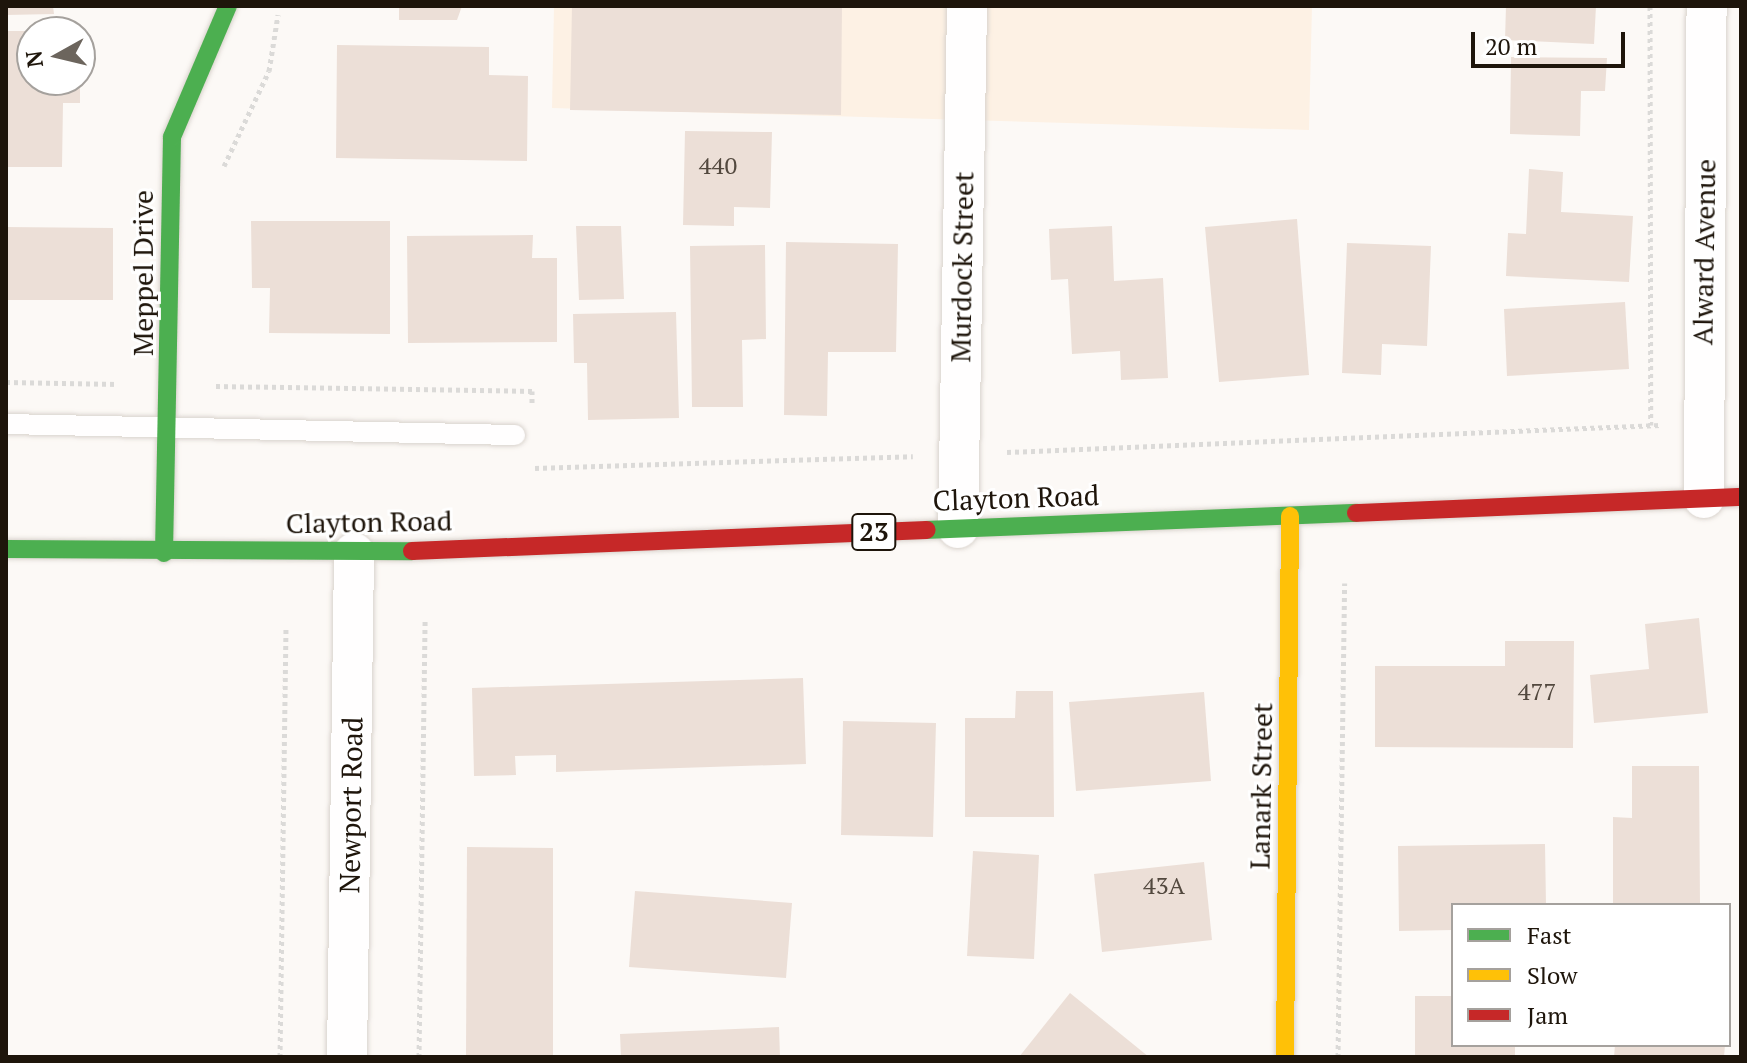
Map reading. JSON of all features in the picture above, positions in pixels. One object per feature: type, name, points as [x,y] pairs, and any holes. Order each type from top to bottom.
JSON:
[{"type":"main road","name":"Meppel Drive","points":[[164,553],[171,386],[172,137],[228,6]]},
{"type":"main road","name":"Clayton Road","points":[[6,549],[354,553],[1723,497]]},
{"type":"main road","name":"Lanark Street","points":[[1285,1057],[1290,516]]},
{"type":"street","name":"Murdock Street","points":[[958,528],[967,6]]},
{"type":"street","name":"Alward Avenue","points":[[1707,6],[1702,424],[1723,497]]},
{"type":"street","name":"Newport Road","points":[[347,1057],[354,553]]},
{"type":"lane","points":[[6,424],[515,435]]},
{"type":"path","points":[[223,182],[225,154],[269,71],[278,6]]},
{"type":"path","points":[[1650,6],[1651,425]]},
{"type":"path","points":[[220,372],[220,386]]},
{"type":"path","points":[[6,382],[532,391],[532,422]]},
{"type":"path","points":[[532,453],[532,468],[1702,424]]},
{"type":"path","points":[[1338,1057],[1345,583]]},
{"type":"path","points":[[419,1057],[425,621]]},
{"type":"path","points":[[280,1057],[286,626]]},
{"type":"shaded area","points":[[554,6],[1312,6],[1309,130],[552,108]]},
{"type":"building","points":[[6,6],[53,6],[54,14],[6,15]]},
{"type":"building","points":[[399,6],[462,6],[457,20],[399,20]]},
{"type":"building","points":[[572,6],[842,6],[841,115],[570,110]]},
{"type":"building","points":[[1506,6],[1596,6],[1594,44],[1505,40]]},
{"type":"building","points":[[6,31],[16,31],[16,96],[80,96],[80,103],[63,103],[62,167],[6,167]]},
{"type":"building","points":[[337,45],[489,47],[489,75],[528,76],[527,161],[336,158]]},
{"type":"building","points":[[1511,57],[1607,58],[1605,91],[1581,91],[1580,136],[1510,134]]},
{"type":"building","points":[[685,131],[772,132],[770,208],[734,207],[734,226],[683,225]]},
{"type":"building","points":[[1529,169],[1563,172],[1561,212],[1633,216],[1629,282],[1506,276],[1508,233],[1526,234]]},
{"type":"building","points":[[1297,219],[1309,375],[1219,382],[1205,227]]},
{"type":"building","points":[[251,221],[390,221],[390,334],[269,333],[270,288],[252,288]]},
{"type":"building","points":[[576,226],[621,226],[624,299],[579,300]]},
{"type":"building","points":[[1112,226],[1114,281],[1163,278],[1168,378],[1121,380],[1120,351],[1072,354],[1068,279],[1051,280],[1049,229]]},
{"type":"building","points":[[6,227],[113,228],[113,300],[6,300]]},
{"type":"building","points":[[533,235],[532,258],[557,258],[557,342],[408,343],[407,236]]},
{"type":"building","points":[[786,242],[898,244],[896,352],[828,352],[827,416],[784,415]]},
{"type":"building","points":[[1347,243],[1431,246],[1427,346],[1382,344],[1381,375],[1342,373]]},
{"type":"building","points":[[765,245],[766,339],[742,340],[743,407],[692,407],[690,246]]},
{"type":"building","points":[[1625,302],[1629,369],[1507,376],[1504,309]]},
{"type":"building","points":[[676,312],[679,418],[588,420],[587,363],[574,363],[573,314]]},
{"type":"building","points":[[1699,618],[1708,713],[1594,723],[1590,675],[1649,669],[1645,624]]},
{"type":"building","points":[[1505,641],[1574,641],[1573,748],[1375,747],[1375,666],[1505,666]]},
{"type":"building","points":[[803,678],[806,764],[556,772],[556,755],[515,756],[516,775],[474,776],[472,688]]},
{"type":"building","points":[[1016,691],[1053,691],[1054,817],[965,817],[965,718],[1015,718]]},
{"type":"building","points":[[1204,692],[1211,781],[1076,791],[1069,702]]},
{"type":"building","points":[[843,721],[936,723],[933,837],[841,835]]},
{"type":"building","points":[[1632,766],[1699,766],[1700,903],[1613,903],[1613,817],[1632,818]]},
{"type":"building","points":[[1545,844],[1546,903],[1451,903],[1451,930],[1399,931],[1398,846]]},
{"type":"building","points":[[467,847],[553,848],[553,1057],[466,1057]]},
{"type":"building","points":[[973,851],[1039,855],[1034,959],[967,956]]},
{"type":"building","points":[[1204,862],[1212,940],[1102,952],[1094,874]]},
{"type":"building","points":[[635,891],[792,903],[786,978],[629,967]]},
{"type":"building","points":[[1070,993],[1149,1057],[1019,1057]]},
{"type":"building","points":[[1415,996],[1451,996],[1451,1047],[1515,1047],[1515,1057],[1415,1057]]},
{"type":"building","points":[[779,1027],[780,1057],[621,1057],[620,1034]]},
{"type":"building","points":[[1615,1047],[1725,1047],[1724,1057],[1614,1057]]},
{"type":"traffic: fast","points":[[164,553],[172,137],[228,6]]},
{"type":"traffic: fast","points":[[927,530],[1356,513]]},
{"type":"traffic: fast","points":[[6,549],[412,551]]},
{"type":"traffic: slow","points":[[1285,1057],[1290,516]]},
{"type":"traffic: jam","points":[[1356,513],[1741,497]]},
{"type":"traffic: jam","points":[[412,551],[927,530]]}]
